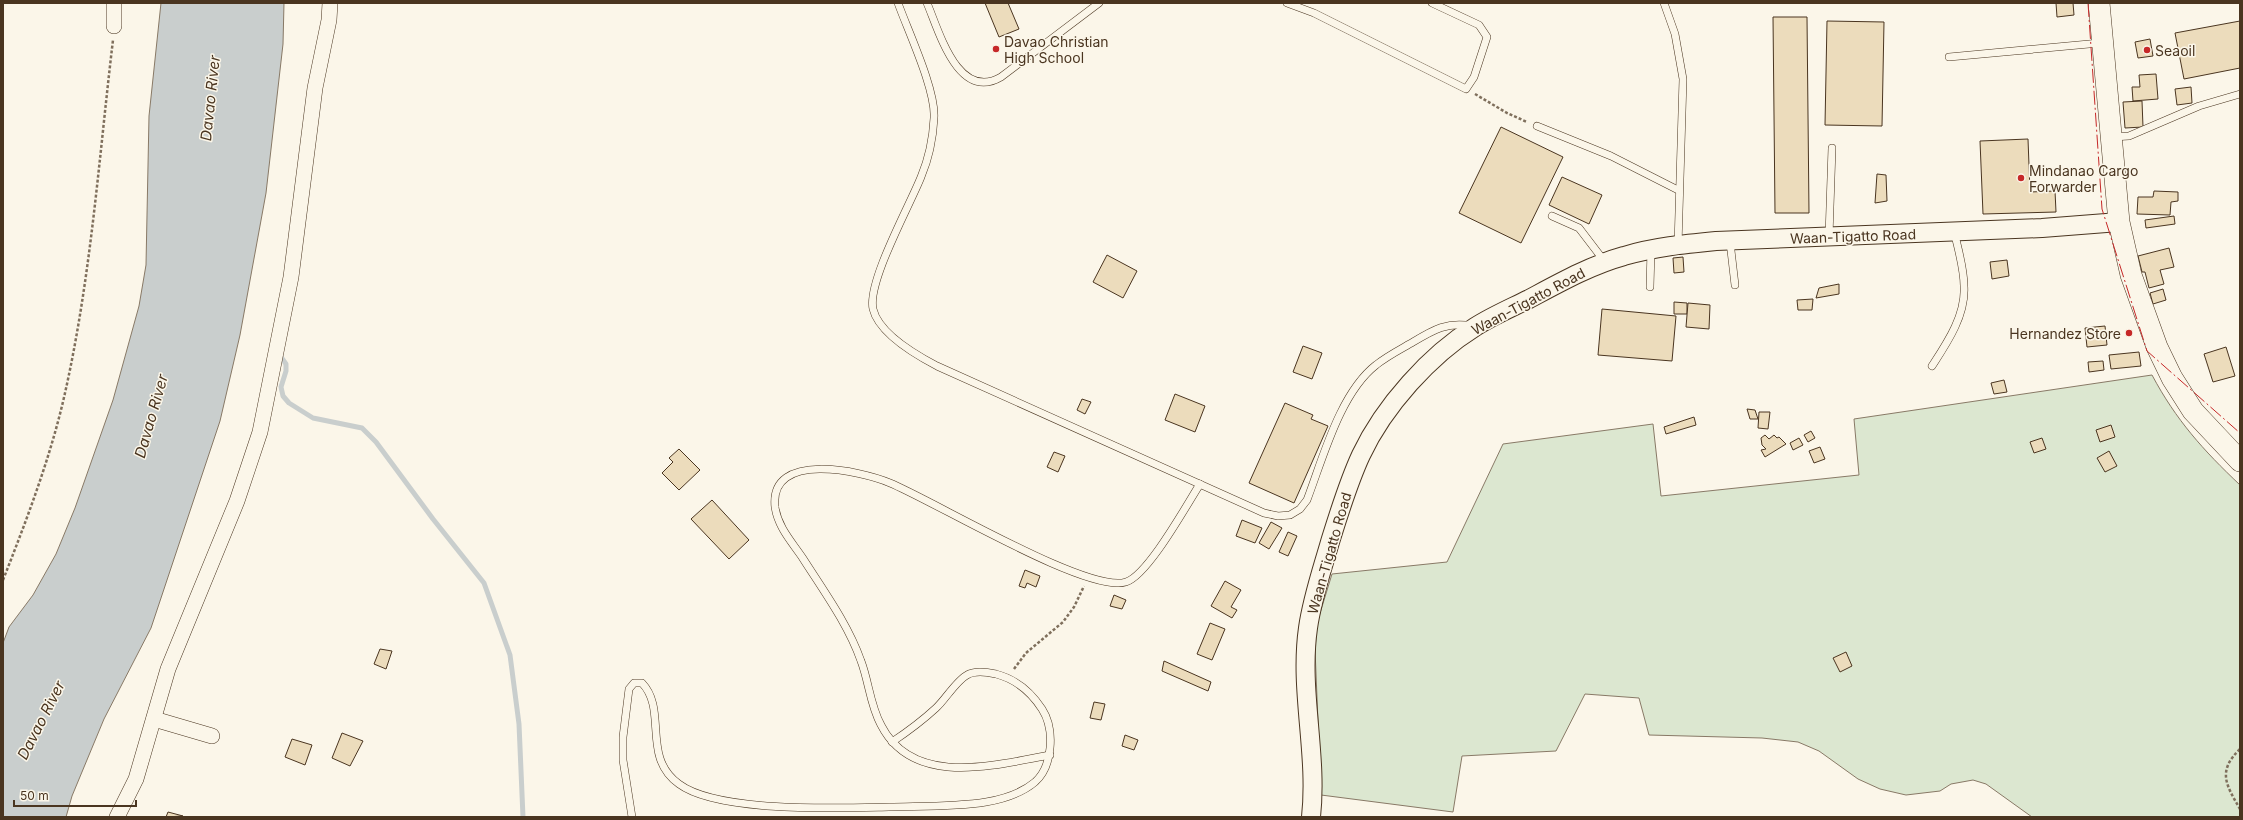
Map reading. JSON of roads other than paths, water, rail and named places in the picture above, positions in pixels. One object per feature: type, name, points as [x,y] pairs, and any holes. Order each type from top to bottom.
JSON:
[{"type":"main road","points":[[2098,3],[2119,222],[2131,275],[2157,347],[2172,378],[2193,411],[2240,461]]},
{"type":"street","points":[[114,3],[114,26]]},
{"type":"street","points":[[117,817],[136,779],[168,670],[237,501],[260,432],[291,277],[314,96],[329,20],[330,3]]},
{"type":"street","name":"Waan-Tigatto Road","points":[[1311,817],[1312,803],[1306,641],[1314,598],[1344,499],[1362,453],[1399,396],[1433,361],[1476,327],[1550,288],[1605,263],[1624,256],[1678,245],[1730,241],[2119,222]]},
{"type":"street","points":[[154,719],[212,736]]},
{"type":"lane","points":[[898,3],[931,94],[934,116],[931,143],[922,175],[879,273],[873,294],[873,310],[884,327],[907,349],[937,366],[1264,513],[1278,516],[1290,515],[1300,509],[1307,500],[1335,425],[1364,376],[1376,365],[1431,331],[1447,324],[1462,324],[1476,327]]},
{"type":"lane","points":[[927,3],[953,63],[962,73],[972,80],[983,83],[994,81],[1001,77],[1099,3]]},
{"type":"lane","points":[[1287,3],[1314,13],[1466,89],[1474,77],[1487,37],[1479,25],[1432,3]]},
{"type":"lane","points":[[1664,3],[1675,34],[1683,79],[1678,190],[1678,245]]},
{"type":"lane","points":[[1949,57],[2102,43]]},
{"type":"lane","points":[[2112,137],[2129,136],[2198,106],[2240,94]]},
{"type":"lane","points":[[1537,126],[1611,156],[1678,190]]},
{"type":"lane","points":[[1829,237],[1832,148]]},
{"type":"lane","points":[[1552,216],[1578,228],[1605,263]]},
{"type":"lane","points":[[1932,366],[1954,331],[1963,299],[1964,287],[1954,231]]},
{"type":"lane","points":[[1730,241],[1735,285]]},
{"type":"lane","points":[[1650,287],[1651,250]]},
{"type":"lane","points":[[1050,755],[992,765],[954,768],[925,763],[910,756],[892,742],[880,724],[857,649],[839,616],[781,528],[775,506],[777,490],[784,480],[795,473],[814,468],[851,471],[868,475],[890,482],[996,536],[1087,578],[1117,584],[1136,577],[1176,522],[1200,484]]},
{"type":"lane","points":[[632,817],[623,760],[623,736],[629,689],[634,683],[642,683],[649,691],[653,702],[657,751],[666,772],[680,785],[703,796],[738,802],[794,807],[849,808],[950,806],[987,801],[1015,793],[1035,782],[1045,769],[1050,755],[1049,731],[1044,710],[1026,689],[1008,677],[985,671],[966,675],[937,707],[892,742]]},
{"type":"water","name":"Davao River","points":[[161,3],[284,3],[283,44],[266,193],[240,335],[220,421],[151,628],[104,719],[72,796],[66,817],[3,817],[3,643],[9,627],[33,595],[56,554],[75,508],[113,400],[139,306],[146,265],[149,116]]},
{"type":"waterway","points":[[281,357],[286,364],[286,371],[281,387],[283,396],[289,403],[313,418],[362,428],[376,442],[433,519],[484,583],[510,655],[519,724],[523,817]]},
{"type":"place","name":"Davao Christian High School","points":[[996,49]]},
{"type":"place","name":"Seaoil","points":[[2147,50]]},
{"type":"place","name":"Mindanao Cargo Forwarder","points":[[2021,178]]},
{"type":"place","name":"Hernandez Store","points":[[2129,333]]}]
